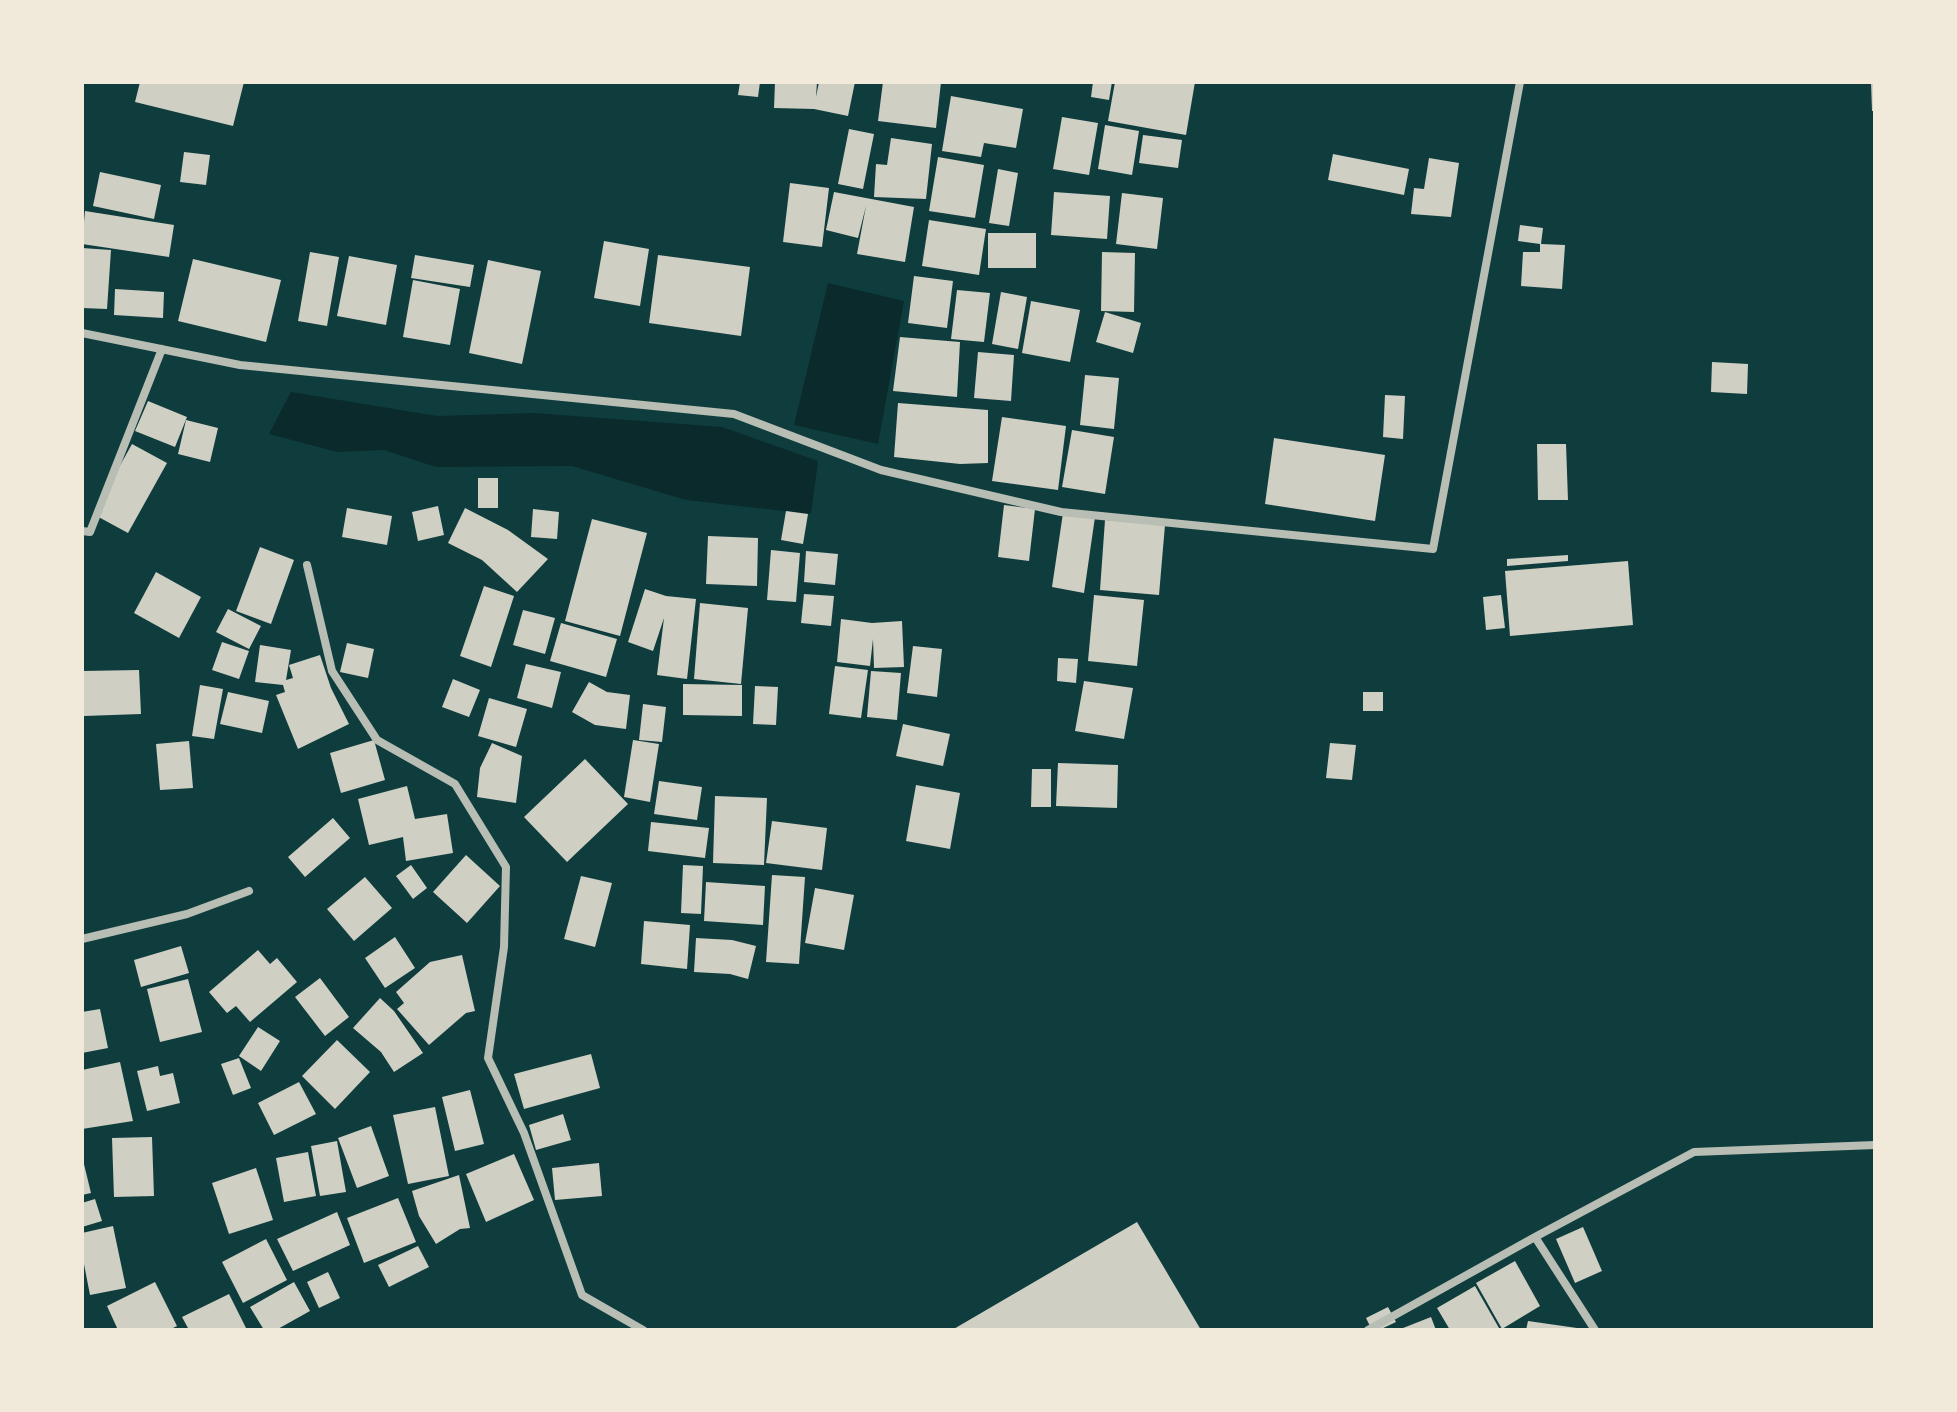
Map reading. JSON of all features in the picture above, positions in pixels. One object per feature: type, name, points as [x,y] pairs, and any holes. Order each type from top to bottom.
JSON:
[{"type":"street","points":[[82,333],[240,365],[734,414],[881,470],[1061,512],[1433,549],[1520,82]]},
{"type":"street","points":[[82,531],[90,532],[162,349]]},
{"type":"street","points":[[307,565],[332,671],[377,740],[455,784],[506,867],[504,947],[488,1058],[524,1133],[582,1295],[643,1330]]},
{"type":"street","points":[[82,939],[187,914],[249,891]]},
{"type":"street","points":[[1368,1330],[1694,1152],[1875,1145]]},
{"type":"street","points":[[1535,1237],[1595,1330]]},
{"type":"water","points":[[828,283],[904,301],[878,444],[794,425]]},
{"type":"water","points":[[291,392],[437,416],[534,413],[722,427],[818,461],[811,514],[686,500],[572,466],[436,467],[384,450],[337,452],[269,434]]},
{"type":"building","points":[[140,82],[244,82],[233,126],[135,102]]},
{"type":"building","points":[[740,82],[760,82],[758,97],[738,95]]},
{"type":"building","points":[[775,82],[817,82],[816,97],[819,82],[855,82],[848,116],[814,109],[774,108]]},
{"type":"building","points":[[883,82],[941,82],[936,128],[878,121]]},
{"type":"building","points":[[1093,82],[1112,82],[1109,100],[1091,97]]},
{"type":"building","points":[[1115,82],[1195,82],[1186,135],[1108,121]]},
{"type":"building","points":[[1871,82],[1875,82],[1875,111],[1872,111]]},
{"type":"building","points":[[951,96],[1023,109],[1016,148],[984,143],[981,157],[942,151]]},
{"type":"building","points":[[1062,117],[1098,123],[1089,175],[1053,169]]},
{"type":"building","points":[[1105,125],[1139,131],[1132,175],[1098,169]]},
{"type":"building","points":[[849,129],[874,134],[863,189],[838,184]]},
{"type":"building","points":[[1143,135],[1182,140],[1178,168],[1139,163]]},
{"type":"building","points":[[891,138],[932,144],[926,199],[874,197],[876,164],[887,165]]},
{"type":"building","points":[[184,152],[210,155],[206,185],[180,182]]},
{"type":"building","points":[[1333,154],[1409,169],[1404,195],[1328,180]]},
{"type":"building","points":[[938,157],[984,165],[975,218],[929,211]]},
{"type":"building","points":[[1429,158],[1459,163],[1451,217],[1411,214],[1414,188],[1424,189]]},
{"type":"building","points":[[998,169],[1018,173],[1009,226],[989,223]]},
{"type":"building","points":[[100,172],[161,185],[154,219],[93,206]]},
{"type":"building","points":[[790,183],[829,188],[822,247],[783,242]]},
{"type":"building","points":[[834,192],[914,207],[905,262],[857,254],[866,206],[858,238],[826,230]]},
{"type":"building","points":[[1054,192],[1110,196],[1107,239],[1051,235]]},
{"type":"building","points":[[1122,193],[1163,198],[1157,249],[1116,244]]},
{"type":"building","points":[[85,211],[174,225],[169,257],[82,244]]},
{"type":"building","points":[[929,220],[986,229],[979,275],[922,266]]},
{"type":"building","points":[[1520,225],[1543,228],[1541,244],[1565,245],[1562,289],[1521,286],[1523,252],[1540,252],[1540,244],[1518,241]]},
{"type":"building","points":[[988,233],[1036,233],[1036,268],[988,268]]},
{"type":"building","points":[[604,241],[649,249],[640,306],[594,298]]},
{"type":"building","points":[[82,248],[111,250],[107,309],[82,308]]},
{"type":"building","points":[[310,252],[339,257],[327,326],[298,321]]},
{"type":"building","points":[[1102,252],[1135,253],[1134,312],[1101,311]]},
{"type":"building","points":[[415,255],[474,265],[470,287],[411,278]]},
{"type":"building","points":[[658,255],[750,267],[741,336],[649,323]]},
{"type":"building","points":[[349,256],[397,265],[386,325],[337,316]]},
{"type":"building","points":[[193,259],[281,280],[266,342],[178,321]]},
{"type":"building","points":[[488,260],[541,271],[522,364],[469,353]]},
{"type":"building","points":[[914,276],[953,281],[947,328],[908,323]]},
{"type":"building","points":[[413,280],[460,289],[450,345],[403,337]]},
{"type":"building","points":[[115,289],[164,292],[163,318],[114,315]]},
{"type":"building","points":[[957,290],[990,293],[984,342],[951,339]]},
{"type":"building","points":[[1001,292],[1027,297],[1018,349],[992,344]]},
{"type":"building","points":[[1031,301],[1080,310],[1070,362],[1022,353]]},
{"type":"building","points":[[1105,312],[1141,323],[1133,353],[1096,342]]},
{"type":"building","points":[[900,337],[960,342],[957,397],[893,391]]},
{"type":"building","points":[[978,352],[1014,355],[1011,401],[974,398]]},
{"type":"building","points":[[1712,362],[1748,364],[1747,394],[1711,392]]},
{"type":"building","points":[[1085,375],[1119,378],[1114,429],[1080,425]]},
{"type":"building","points":[[1385,395],[1405,396],[1403,439],[1383,437]]},
{"type":"building","points":[[148,401],[187,417],[175,447],[135,431]]},
{"type":"building","points":[[898,403],[988,410],[988,463],[960,464],[894,457]]},
{"type":"building","points":[[1002,417],[1066,426],[1058,490],[992,481]]},
{"type":"building","points":[[186,420],[218,428],[210,462],[178,454]]},
{"type":"building","points":[[1072,430],[1114,437],[1105,494],[1062,487]]},
{"type":"building","points":[[1274,438],[1385,455],[1375,521],[1265,504]]},
{"type":"building","points":[[132,444],[167,463],[128,533],[93,514]]},
{"type":"building","points":[[1537,444],[1566,444],[1568,500],[1538,500]]},
{"type":"building","points":[[478,478],[498,478],[498,508],[478,508]]},
{"type":"building","points":[[1004,505],[1035,509],[1029,561],[998,557]]},
{"type":"building","points":[[438,506],[444,535],[418,541],[412,512]]},
{"type":"building","points":[[347,508],[392,516],[387,545],[342,537]]},
{"type":"building","points":[[465,508],[508,530],[548,559],[517,592],[482,560],[448,543]]},
{"type":"building","points":[[533,509],[559,512],[557,539],[531,537]]},
{"type":"building","points":[[786,511],[808,514],[803,544],[781,540]]},
{"type":"building","points":[[1063,513],[1095,517],[1084,593],[1052,587]]},
{"type":"building","points":[[592,519],[647,533],[620,636],[565,621]]},
{"type":"building","points":[[1105,520],[1165,525],[1159,595],[1100,590]]},
{"type":"building","points":[[708,536],[758,538],[757,586],[706,584]]},
{"type":"building","points":[[260,547],[294,560],[271,624],[236,611]]},
{"type":"building","points":[[771,550],[800,553],[796,602],[767,600]]},
{"type":"building","points":[[806,551],[838,554],[835,585],[804,582]]},
{"type":"building","points":[[1568,555],[1568,561],[1507,566],[1507,559]]},
{"type":"building","points":[[1628,561],[1633,625],[1510,636],[1505,571]]},
{"type":"building","points":[[156,572],[201,597],[179,638],[134,613]]},
{"type":"building","points":[[484,586],[514,596],[491,667],[460,656]]},
{"type":"building","points":[[645,589],[666,596],[696,599],[687,679],[657,675],[664,618],[653,651],[628,642]]},
{"type":"building","points":[[804,594],[834,596],[831,626],[801,623]]},
{"type":"building","points":[[1094,595],[1144,600],[1137,666],[1088,661]]},
{"type":"building","points":[[1501,595],[1505,628],[1486,630],[1483,597]]},
{"type":"building","points":[[700,603],[748,608],[741,684],[694,679]]},
{"type":"building","points":[[228,609],[261,626],[249,649],[216,632]]},
{"type":"building","points":[[523,610],[555,618],[545,654],[513,645]]},
{"type":"building","points":[[841,619],[872,623],[902,621],[904,667],[874,668],[873,639],[870,666],[837,662]]},
{"type":"building","points":[[561,623],[617,639],[606,677],[550,661]]},
{"type":"building","points":[[222,642],[249,651],[239,679],[212,670]]},
{"type":"building","points":[[347,643],[374,649],[368,678],[340,672]]},
{"type":"building","points":[[260,645],[291,650],[286,680],[293,678],[289,665],[320,655],[331,688],[349,724],[298,749],[276,695],[285,692],[283,685],[255,682]]},
{"type":"building","points":[[913,646],[942,649],[937,697],[907,693]]},
{"type":"building","points":[[1058,658],[1078,659],[1076,683],[1057,681]]},
{"type":"building","points":[[526,664],[561,672],[552,708],[517,698]]},
{"type":"building","points":[[835,666],[868,670],[861,718],[829,714]]},
{"type":"building","points":[[139,670],[141,714],[84,716],[83,671]]},
{"type":"building","points":[[871,671],[901,673],[897,720],[867,717]]},
{"type":"building","points":[[453,679],[480,690],[469,717],[442,707]]},
{"type":"building","points":[[1084,681],[1133,688],[1124,739],[1075,731]]},
{"type":"building","points":[[589,682],[607,692],[630,695],[626,729],[595,725],[572,712]]},
{"type":"building","points":[[683,684],[742,685],[742,716],[683,715]]},
{"type":"building","points":[[200,685],[223,689],[214,739],[192,736]]},
{"type":"building","points":[[755,686],[778,687],[776,725],[753,724]]},
{"type":"building","points":[[228,692],[269,701],[262,733],[220,724]]},
{"type":"building","points":[[1363,692],[1383,692],[1383,711],[1363,711]]},
{"type":"building","points":[[489,698],[527,709],[516,747],[478,736]]},
{"type":"building","points":[[643,704],[666,707],[662,742],[639,740]]},
{"type":"building","points":[[903,724],[950,734],[943,766],[896,756]]},
{"type":"building","points":[[374,740],[385,780],[341,793],[330,753]]},
{"type":"building","points":[[633,740],[659,744],[650,802],[624,797]]},
{"type":"building","points":[[189,741],[193,788],[160,790],[156,744]]},
{"type":"building","points":[[492,743],[522,756],[516,803],[477,797],[480,768]]},
{"type":"building","points":[[1330,743],[1356,745],[1352,780],[1326,778]]},
{"type":"building","points":[[585,759],[628,804],[567,862],[524,817]]},
{"type":"building","points":[[1058,763],[1118,765],[1117,808],[1056,806]]},
{"type":"building","points":[[1032,769],[1051,769],[1051,807],[1031,807]]},
{"type":"building","points":[[659,781],[702,787],[697,820],[654,814]]},
{"type":"building","points":[[916,785],[960,793],[950,849],[906,841]]},
{"type":"building","points":[[407,786],[415,819],[447,814],[453,853],[406,861],[403,837],[369,845],[358,799]]},
{"type":"building","points":[[715,796],[767,798],[764,865],[713,863]]},
{"type":"building","points":[[333,818],[350,838],[305,877],[288,857]]},
{"type":"building","points":[[772,821],[827,828],[822,870],[766,863]]},
{"type":"building","points":[[651,822],[709,828],[705,858],[648,851]]},
{"type":"building","points":[[466,855],[500,886],[467,923],[433,892]]},
{"type":"building","points":[[411,865],[427,888],[413,899],[396,876]]},
{"type":"building","points":[[683,865],[703,866],[701,914],[681,913]]},
{"type":"building","points":[[772,875],[805,877],[799,964],[766,962]]},
{"type":"building","points":[[581,876],[612,883],[595,947],[564,939]]},
{"type":"building","points":[[365,877],[392,908],[354,941],[327,909]]},
{"type":"building","points":[[706,882],[765,886],[763,925],[704,921]]},
{"type":"building","points":[[815,888],[854,895],[844,950],[805,943]]},
{"type":"building","points":[[644,921],[690,925],[687,969],[641,964]]},
{"type":"building","points":[[395,937],[415,968],[385,988],[365,958]]},
{"type":"building","points":[[696,938],[732,940],[756,946],[748,979],[730,974],[694,972]]},
{"type":"building","points":[[181,946],[189,973],[141,987],[134,960]]},
{"type":"building","points":[[258,950],[270,964],[277,958],[297,982],[250,1022],[236,1006],[227,1013],[209,992]]},
{"type":"building","points":[[462,955],[475,1011],[466,1013],[429,1045],[397,1009],[404,1003],[396,992],[430,962]]},
{"type":"building","points":[[320,978],[349,1017],[325,1036],[295,997]]},
{"type":"building","points":[[188,979],[202,1032],[160,1042],[147,989]]},
{"type":"building","points":[[380,998],[394,1011],[423,1053],[394,1072],[381,1052],[353,1028]]},
{"type":"building","points":[[100,1009],[108,1048],[82,1053],[82,1012]]},
{"type":"building","points":[[258,1027],[280,1041],[261,1071],[239,1056]]},
{"type":"building","points":[[337,1040],[370,1072],[335,1109],[302,1076]]},
{"type":"building","points":[[591,1054],[600,1088],[524,1109],[514,1074]]},
{"type":"building","points":[[239,1058],[251,1088],[233,1095],[221,1064]]},
{"type":"building","points":[[120,1062],[133,1121],[82,1129],[82,1070]]},
{"type":"building","points":[[158,1066],[160,1076],[173,1073],[180,1103],[147,1111],[137,1071]]},
{"type":"building","points":[[299,1082],[316,1114],[274,1135],[258,1103]]},
{"type":"building","points":[[470,1090],[484,1144],[455,1151],[442,1097]]},
{"type":"building","points":[[435,1107],[449,1176],[408,1184],[393,1115]]},
{"type":"building","points":[[563,1114],[571,1140],[536,1150],[529,1125]]},
{"type":"building","points":[[371,1126],[389,1176],[357,1188],[338,1138]]},
{"type":"building","points":[[152,1137],[154,1196],[114,1197],[112,1138]]},
{"type":"building","points":[[337,1141],[346,1192],[320,1196],[311,1146]]},
{"type":"building","points":[[308,1152],[316,1196],[284,1202],[276,1158]]},
{"type":"building","points":[[514,1154],[534,1200],[486,1222],[466,1174]]},
{"type":"building","points":[[82,1156],[91,1193],[82,1195]]},
{"type":"building","points":[[599,1163],[602,1196],[555,1200],[552,1168]]},
{"type":"building","points":[[256,1168],[273,1220],[229,1234],[212,1183]]},
{"type":"building","points":[[459,1175],[470,1228],[460,1229],[436,1244],[419,1216],[412,1191]]},
{"type":"building","points":[[398,1198],[416,1242],[364,1263],[347,1218]]},
{"type":"building","points":[[95,1199],[102,1221],[82,1227],[82,1203]]},
{"type":"building","points":[[337,1212],[350,1245],[293,1271],[277,1239]]},
{"type":"building","points":[[1137,1222],[1201,1330],[952,1330]]},
{"type":"building","points":[[113,1226],[126,1288],[90,1295],[82,1254],[82,1233]]},
{"type":"building","points":[[1583,1227],[1602,1271],[1575,1283],[1556,1239]]},
{"type":"building","points":[[266,1239],[287,1280],[243,1303],[222,1262]]},
{"type":"building","points":[[418,1246],[429,1267],[389,1287],[378,1265]]},
{"type":"building","points":[[1515,1261],[1540,1306],[1502,1329],[1476,1283]]},
{"type":"building","points":[[328,1272],[340,1298],[319,1308],[307,1282]]},
{"type":"building","points":[[155,1282],[177,1326],[169,1330],[118,1330],[107,1306]]},
{"type":"building","points":[[294,1282],[310,1311],[276,1330],[264,1330],[250,1307]]},
{"type":"building","points":[[1475,1286],[1499,1328],[1450,1330],[1437,1308]]},
{"type":"building","points":[[229,1294],[247,1330],[189,1330],[182,1317]]},
{"type":"building","points":[[1388,1307],[1396,1322],[1372,1330],[1366,1318]]},
{"type":"building","points":[[1431,1317],[1436,1330],[1398,1330]]},
{"type":"building","points":[[1528,1321],[1577,1328],[1526,1330]]}]
